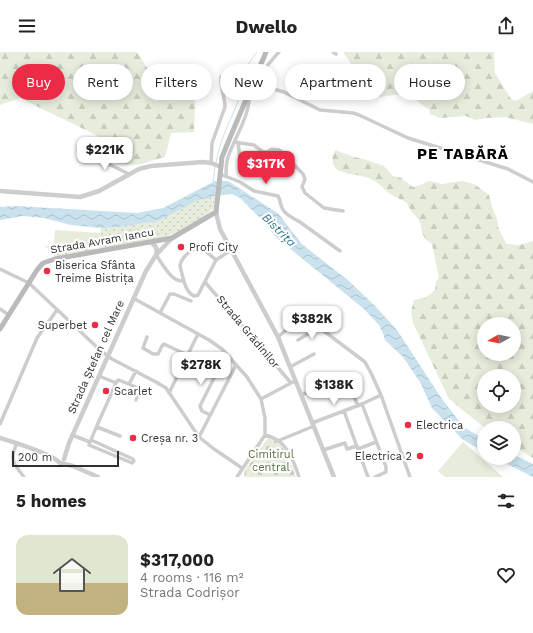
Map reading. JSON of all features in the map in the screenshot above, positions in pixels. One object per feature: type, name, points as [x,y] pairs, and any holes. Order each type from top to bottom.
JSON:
[{"type":"main road","points":[[261,64],[266,52]]},
{"type":"main road","points":[[216,212],[220,174],[219,166],[243,100]]},
{"type":"main road","name":"Strada Ștefan cel Mare","points":[[172,238],[216,212]]},
{"type":"main road","name":"Strada Avram Iancu","points":[[0,330],[37,270],[48,260],[172,238]]},
{"type":"street","points":[[267,64],[279,52]]},
{"type":"street","points":[[277,90],[320,110],[353,113],[359,115],[408,138],[508,169],[533,182]]},
{"type":"street","points":[[212,163],[212,143],[225,107],[224,100]]},
{"type":"street","points":[[226,176],[227,161],[236,143],[246,114],[249,100]]},
{"type":"street","points":[[236,143],[254,145],[266,153],[272,149],[279,150],[305,176],[305,181],[302,187],[305,193],[324,208],[343,211]]},
{"type":"street","points":[[236,143],[241,167],[264,164],[282,168],[288,165],[296,167]]},
{"type":"street","points":[[88,154],[129,174]]},
{"type":"street","points":[[0,192],[80,197],[99,191],[129,174],[151,166],[203,162],[212,163],[219,166]]},
{"type":"street","points":[[220,174],[254,191],[278,196],[283,209],[294,220],[300,222],[340,251]]},
{"type":"street","points":[[216,212],[220,229],[278,337],[290,367],[293,382],[301,395],[334,477]]},
{"type":"street","name":"Strada Ștefan cel Mare","points":[[62,460],[146,271],[156,255],[172,238]]},
{"type":"street","points":[[150,242],[157,249],[156,255],[175,280],[181,282],[184,280]]},
{"type":"street","points":[[216,260],[201,247],[194,249],[181,263],[184,280],[190,294],[194,296],[198,295],[216,260],[231,250]]},
{"type":"street","points":[[0,269],[29,283],[108,356],[161,385],[169,393],[199,437],[208,445],[242,468]]},
{"type":"street","name":"Strada Grădinilor","points":[[205,282],[293,382]]},
{"type":"street","points":[[160,313],[170,294],[174,294],[191,301]]},
{"type":"street","points":[[133,298],[198,334],[225,352],[247,376],[261,399],[265,418],[265,435],[237,477]]},
{"type":"street","points":[[0,309],[9,315]]},
{"type":"street","points":[[0,424],[37,338],[57,310]]},
{"type":"street","points":[[278,337],[302,316],[365,362],[380,395],[410,477]]},
{"type":"street","points":[[298,340],[318,328]]},
{"type":"street","points":[[169,393],[198,334]]},
{"type":"street","points":[[147,337],[143,348],[153,354],[158,354],[164,344],[188,355]]},
{"type":"street","points":[[210,415],[202,411],[200,406],[218,370],[216,366],[225,352]]},
{"type":"street","points":[[290,367],[314,354]]},
{"type":"street","points":[[201,356],[219,361]]},
{"type":"street","points":[[199,437],[236,365]]},
{"type":"street","points":[[129,384],[136,371]]},
{"type":"street","points":[[100,376],[116,383]]},
{"type":"street","points":[[72,435],[90,441],[133,459],[131,464],[89,446],[90,441],[116,383],[119,380],[139,389],[136,400]]},
{"type":"street","points":[[261,399],[293,382]]},
{"type":"street","points":[[301,395],[322,387],[331,394],[348,388],[351,390],[360,405],[386,470],[384,474],[375,477]]},
{"type":"street","points":[[280,440],[380,395]]},
{"type":"street","points":[[344,411],[368,477]]},
{"type":"street","points":[[97,427],[120,436]]},
{"type":"street","points":[[265,435],[276,437],[280,440],[288,452],[299,477]]},
{"type":"street","points":[[0,438],[62,460],[98,477]]},
{"type":"street","points":[[323,450],[345,443],[347,449],[376,442]]},
{"type":"street","points":[[17,443],[12,454],[13,462],[24,477]]},
{"type":"green space","points":[[0,52],[137,52],[145,64],[141,64],[141,100],[194,100],[194,132],[171,133],[165,157],[135,165],[125,164],[96,135],[24,100],[65,100],[65,64],[12,64],[12,100],[14,100],[0,105]]},
{"type":"green space","points":[[343,52],[494,52],[495,73],[511,99],[516,101],[533,91],[533,124],[505,117],[475,120],[466,116],[440,118],[430,114],[429,109],[416,100],[465,100],[465,64],[394,64],[394,96],[386,96],[386,64],[351,64]]},
{"type":"green space","points":[[335,150],[384,166],[393,176],[402,178],[413,187],[430,181],[442,184],[462,181],[474,184],[489,195],[498,222],[498,227],[507,244],[519,245],[533,241],[533,458],[521,450],[521,421],[477,422],[449,399],[413,323],[411,312],[414,300],[425,298],[435,290],[436,281],[439,278],[432,244],[424,237],[418,219],[410,210],[407,203],[390,194],[373,180],[367,177],[338,170],[334,166],[333,159]]},
{"type":"green space","points":[[215,196],[214,208],[197,221],[177,232],[165,237],[99,249],[101,228],[159,221],[196,201]]},
{"type":"green space","points":[[55,230],[100,233],[99,247],[54,243]]},
{"type":"green space","points":[[45,246],[99,249],[55,257]]},
{"type":"green space","name":"Cimitirul central","points":[[268,438],[274,440],[283,448],[296,477],[244,477],[245,470]]},
{"type":"green space","points":[[463,442],[477,454],[477,465],[489,465],[503,477],[445,477],[438,471]]},
{"type":"water","name":"Bistrița","points":[[215,181],[228,181],[279,214],[303,245],[349,281],[397,330],[442,399],[465,428],[477,435],[477,448],[462,439],[432,408],[420,382],[403,357],[385,340],[379,325],[364,309],[277,238],[240,198],[232,194],[215,196],[196,201],[159,221],[119,227],[101,228],[71,225],[44,218],[23,216],[0,220],[0,207],[16,206],[137,213],[163,208]]},
{"type":"water","points":[[521,458],[533,464],[533,477],[509,465],[521,465]]},
{"type":"waterway","points":[[249,64],[257,52]]},
{"type":"waterway","points":[[216,163],[224,134],[238,100]]},
{"type":"waterway","points":[[213,182],[215,166]]},
{"type":"place","name":"Profi City","points":[[181,247]]},
{"type":"place","name":"Biserica Sfânta Treime Bistrița","points":[[47,271]]},
{"type":"place","name":"Superbet","points":[[95,325]]},
{"type":"place","name":"Scarlet","points":[[106,391]]},
{"type":"place","name":"Electrica","points":[[408,425]]},
{"type":"place","name":"Creșa nr. 3","points":[[133,438]]},
{"type":"place","name":"Electrica 2","points":[[420,456]]},
{"type":"district","name":"PE TABĂRĂ","points":[[463,154]]}]
